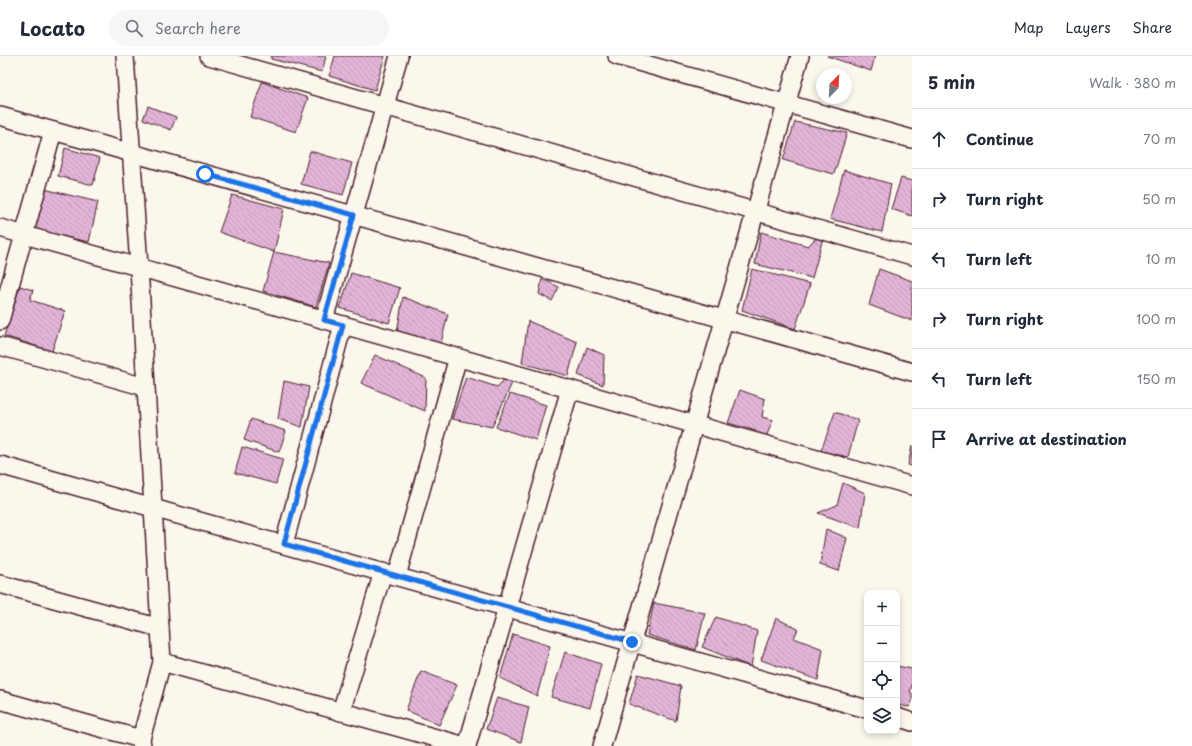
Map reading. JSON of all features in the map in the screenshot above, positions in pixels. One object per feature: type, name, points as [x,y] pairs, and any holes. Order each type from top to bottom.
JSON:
[{"type":"street","points":[[0,700],[142,742],[162,662],[125,56]]},
{"type":"street","points":[[209,56],[912,256]]},
{"type":"street","points":[[324,320],[399,56]]},
{"type":"street","points":[[617,56],[912,139]]},
{"type":"street","points":[[602,746],[800,56]]},
{"type":"street","points":[[0,116],[912,372]]},
{"type":"street","points":[[0,321],[54,131]]},
{"type":"street","points":[[0,228],[912,486]]},
{"type":"street","points":[[284,544],[343,325]]},
{"type":"street","points":[[0,346],[145,387]]},
{"type":"street","points":[[341,712],[390,574],[458,357]]},
{"type":"street","points":[[162,662],[466,746],[508,607],[570,389]]},
{"type":"street","points":[[0,465],[864,708]]},
{"type":"street","points":[[0,584],[160,628]]},
{"type":"street","points":[[900,718],[912,722]]},
{"type":"building","points":[[271,56],[326,56],[322,72],[271,59]]},
{"type":"building","points":[[335,56],[385,56],[375,90],[329,76]]},
{"type":"building","points":[[827,56],[875,56],[871,71]]},
{"type":"building","points":[[262,82],[308,98],[296,132],[250,117]]},
{"type":"building","points":[[148,106],[176,117],[171,130],[143,119]]},
{"type":"building","points":[[795,122],[847,133],[834,174],[783,160]]},
{"type":"building","points":[[65,148],[100,158],[93,185],[58,176]]},
{"type":"building","points":[[310,151],[352,163],[343,195],[301,184]]},
{"type":"building","points":[[844,170],[891,184],[882,232],[830,219]]},
{"type":"building","points":[[901,178],[912,181],[912,216],[891,209]]},
{"type":"building","points":[[44,189],[98,202],[89,242],[35,230]]},
{"type":"building","points":[[232,195],[284,209],[274,252],[219,232]]},
{"type":"building","points":[[761,232],[808,246],[815,239],[823,238],[812,278],[755,264]]},
{"type":"building","points":[[274,252],[329,263],[316,307],[263,291]]},
{"type":"building","points":[[752,269],[810,284],[795,329],[742,310]]},
{"type":"building","points":[[879,269],[912,281],[912,321],[869,305]]},
{"type":"building","points":[[351,273],[400,288],[389,323],[340,308]]},
{"type":"building","points":[[542,279],[559,287],[552,301],[539,294]]},
{"type":"building","points":[[20,286],[33,290],[30,300],[65,311],[52,351],[4,336]]},
{"type":"building","points":[[403,297],[448,314],[441,343],[397,333]]},
{"type":"building","points":[[528,321],[577,342],[568,376],[522,363]]},
{"type":"building","points":[[587,347],[604,355],[603,385],[578,375]]},
{"type":"building","points":[[375,355],[426,378],[425,411],[361,383]]},
{"type":"building","points":[[466,377],[497,387],[506,378],[512,383],[492,427],[452,419]]},
{"type":"building","points":[[284,381],[309,387],[302,427],[278,419]]},
{"type":"building","points":[[740,390],[765,399],[762,417],[773,420],[766,437],[756,436],[756,431],[728,423]]},
{"type":"building","points":[[510,394],[546,405],[536,440],[496,427]]},
{"type":"building","points":[[835,412],[858,420],[848,457],[821,451]]},
{"type":"building","points":[[251,419],[286,431],[279,452],[244,440]]},
{"type":"building","points":[[912,446],[912,466],[908,465]]},
{"type":"building","points":[[242,447],[283,459],[276,484],[235,473]]},
{"type":"building","points":[[843,483],[865,493],[860,528],[818,513],[837,505]]},
{"type":"building","points":[[826,529],[847,538],[839,571],[820,565]]},
{"type":"building","points":[[654,603],[705,613],[696,650],[647,635]]},
{"type":"building","points":[[716,617],[757,631],[751,667],[702,647]]},
{"type":"building","points":[[776,618],[798,629],[794,638],[823,649],[818,680],[761,660]]},
{"type":"building","points":[[513,634],[550,646],[537,696],[500,678]]},
{"type":"building","points":[[565,652],[601,664],[590,708],[551,697]]},
{"type":"building","points":[[900,667],[912,669],[912,685],[910,692],[912,693],[912,702],[909,707],[900,706]]},
{"type":"building","points":[[421,671],[457,685],[439,725],[406,710]]},
{"type":"building","points":[[638,674],[681,686],[676,721],[629,704]]},
{"type":"building","points":[[497,698],[529,707],[521,742],[486,729]]},
{"type":"route","points":[[205,174],[354,215],[324,320],[343,325],[284,544],[632,642]]}]
